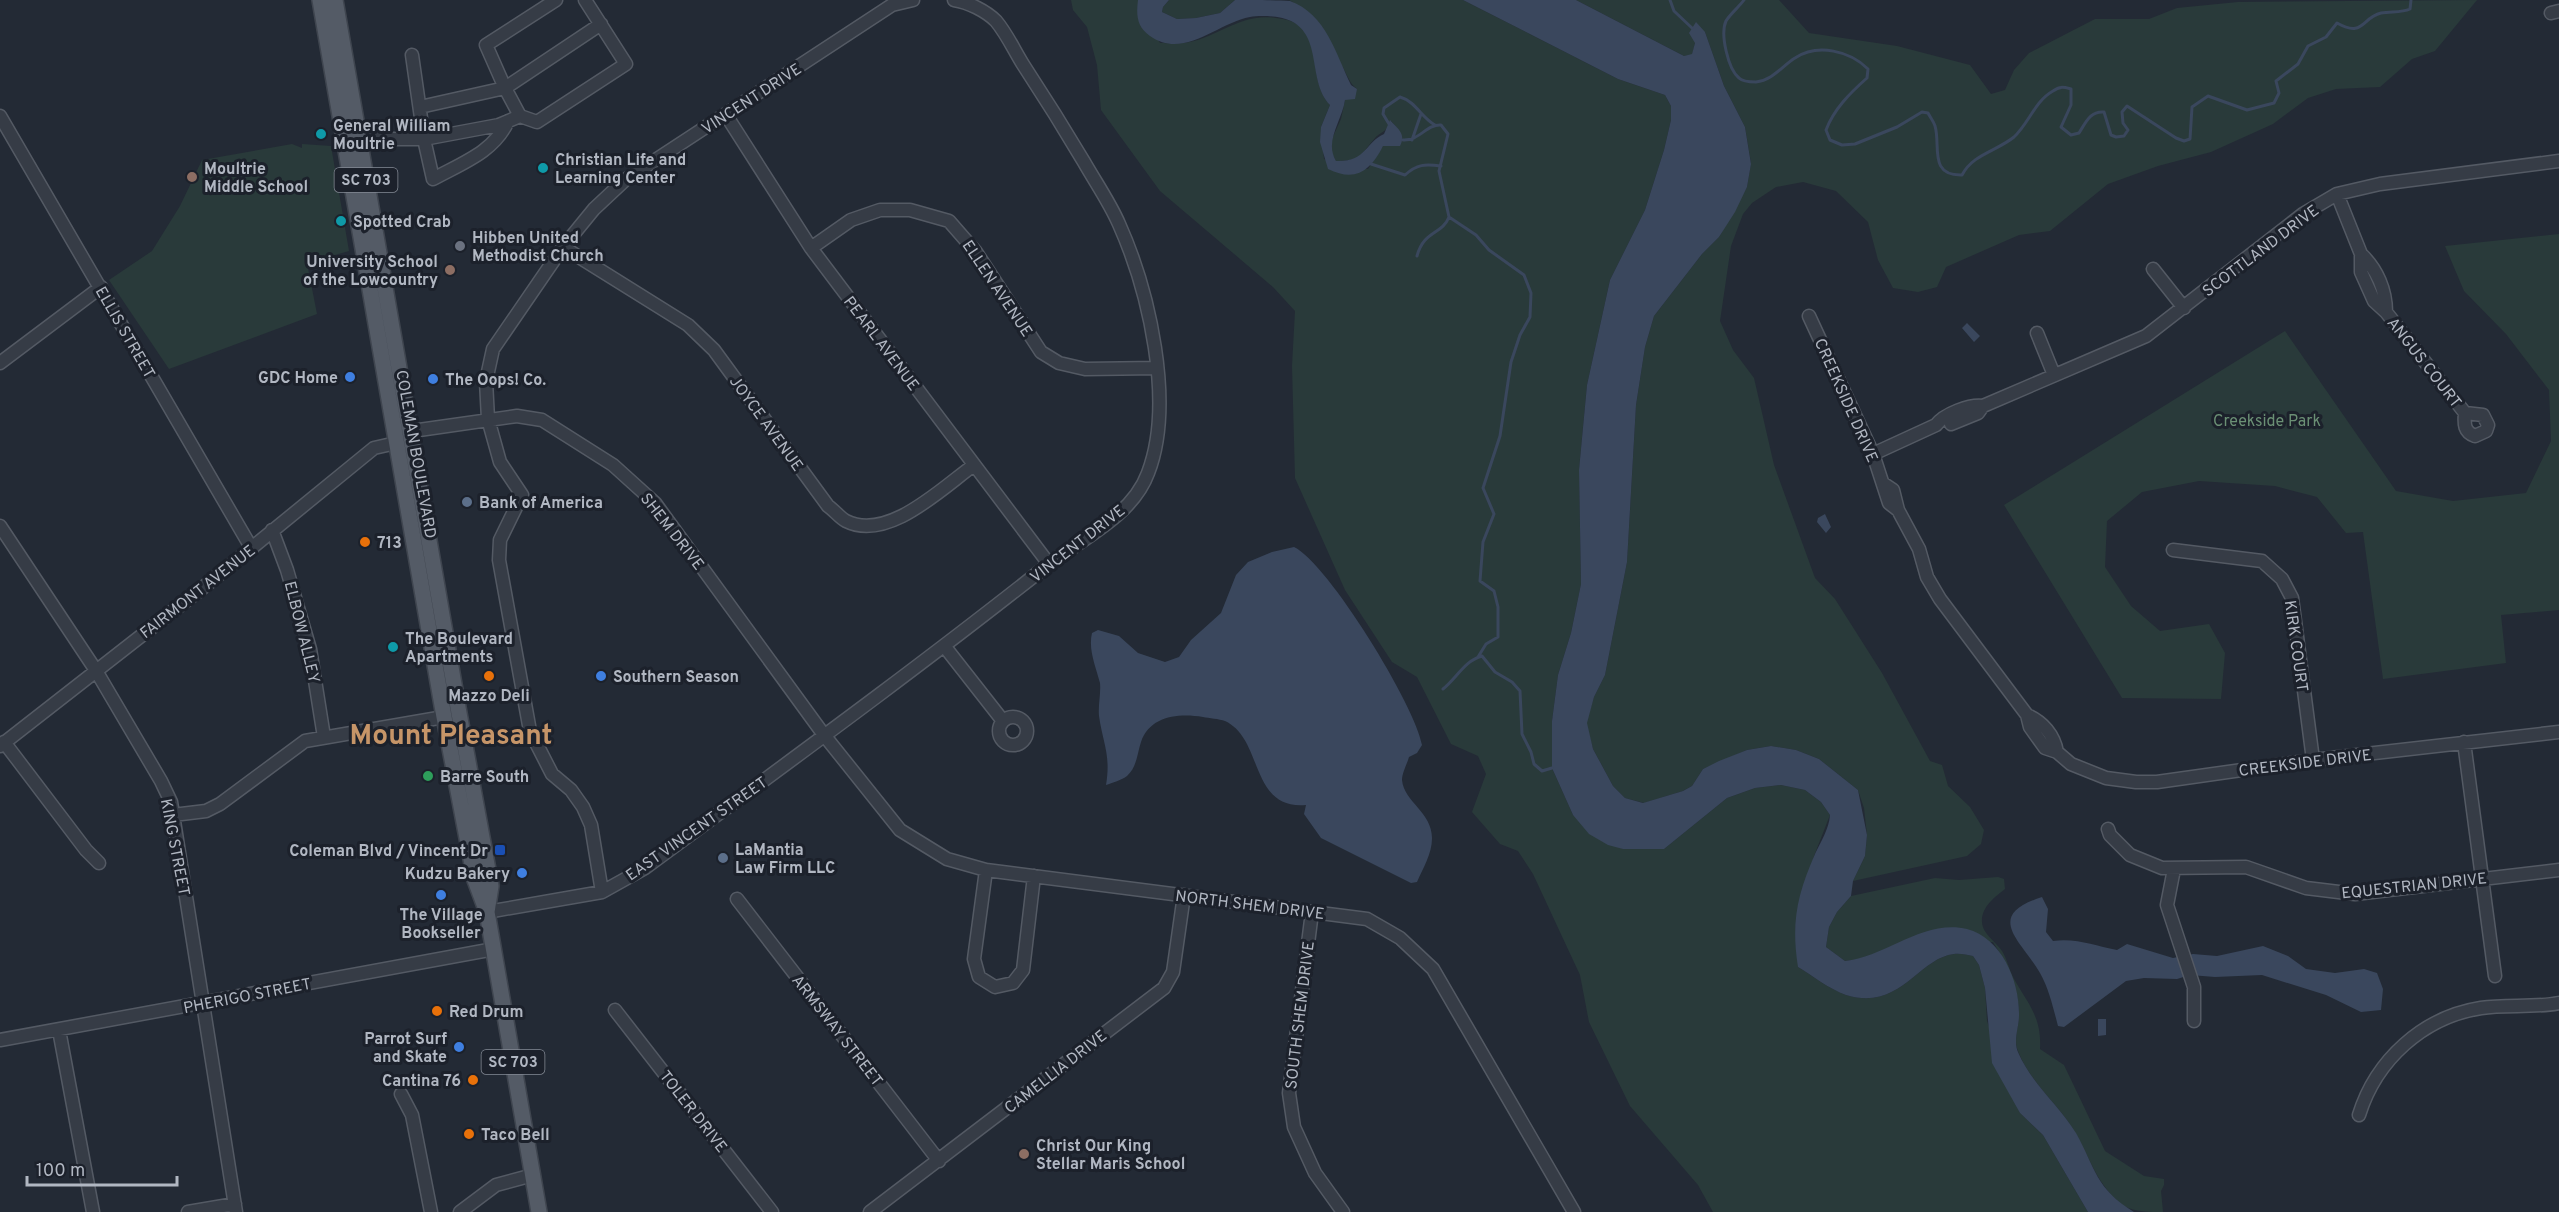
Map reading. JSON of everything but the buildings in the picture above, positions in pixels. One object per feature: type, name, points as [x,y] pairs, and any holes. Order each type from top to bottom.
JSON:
[{"type":"main road","name":"COLEMAN BOULEVARD","points":[[320,0],[444,717],[475,880],[487,912],[539,1212]]},
{"type":"main road","name":"COLEMAN BOULEVARD","points":[[335,0],[491,886],[487,912]]},
{"type":"main road","points":[[326,35],[339,72],[349,131],[359,139]]},
{"type":"main road","points":[[374,312],[383,333],[396,402],[412,431]]},
{"type":"main road","points":[[396,443],[409,466],[423,534],[433,565]]},
{"type":"street","points":[[514,119],[505,88],[486,45],[555,0]]},
{"type":"street","points":[[359,139],[424,139],[514,119],[537,122],[626,64],[585,0]]},
{"type":"street","name":"VINCENT DRIVE","points":[[602,892],[591,825],[584,807],[571,790],[552,774],[531,731],[499,560],[500,540],[522,495],[500,462],[488,419],[486,381],[493,349],[563,247],[594,209],[625,180],[892,5],[913,0]]},
{"type":"street","name":"VINCENT DRIVE","points":[[824,735],[945,647],[1048,564],[1125,509],[1148,475],[1160,428],[1157,368],[1143,291],[1117,220],[1070,138],[994,20],[965,1],[954,0]]},
{"type":"street","points":[[420,107],[505,88],[601,24]]},
{"type":"street","points":[[412,55],[424,139],[433,179],[488,148],[514,119]]},
{"type":"street","name":"PEARL AVENUE","points":[[726,115],[811,248],[1048,564]]},
{"type":"street","name":"ELLIS STREET","points":[[0,116],[38,185],[101,287],[252,549]]},
{"type":"street","name":"SCOTTLAND DRIVE","points":[[1873,454],[1936,425],[1944,426],[1969,417],[1978,413],[1983,406],[2146,336],[2304,214],[2337,194],[2380,184],[2559,160]]},
{"type":"street","name":"ANGUS COURT","points":[[2337,194],[2361,254],[2361,272],[2374,301],[2386,312],[2465,413]]},
{"type":"street","name":"ELLEN AVENUE","points":[[811,248],[851,220],[880,210],[909,210],[949,221],[976,252],[1041,351],[1059,363],[1085,369],[1157,368]]},
{"type":"street","name":"JOYCE AVENUE","points":[[563,247],[688,325],[714,350],[828,506],[847,521],[873,526],[896,520],[974,465]]},
{"type":"street","points":[[2153,268],[2184,308]]},
{"type":"street","points":[[0,363],[101,287]]},
{"type":"street","name":"CREEKSIDE DRIVE","points":[[1809,316],[1873,454],[1884,484],[1893,490],[1898,510],[1919,549],[1927,577],[1940,599],[2027,715],[2030,727],[2045,748],[2057,752],[2071,764],[2106,778],[2136,782],[2559,732]]},
{"type":"street","points":[[2037,333],[2054,375]]},
{"type":"street","name":"SHEM DRIVE","points":[[396,443],[412,431],[517,416],[542,420],[614,465],[655,503],[824,735]]},
{"type":"street","name":"FAIRMONT AVENUE","points":[[2,744],[95,669],[252,549],[272,530],[374,448],[396,443]]},
{"type":"street","name":"KING STREET","points":[[0,526],[95,669],[161,781],[173,815],[235,1208]]},
{"type":"street","name":"ELBOW ALLEY","points":[[272,530],[310,649],[324,736]]},
{"type":"street","name":"KIRK COURT","points":[[2173,550],[2262,561],[2282,579],[2292,598],[2313,760]]},
{"type":"street","points":[[945,647],[1003,721]]},
{"type":"street","points":[[173,815],[206,811],[220,804],[294,747],[311,739],[444,717]]},
{"type":"street","name":"NORTH SHEM DRIVE","points":[[824,735],[900,830],[947,859],[986,870],[1367,919],[1400,938],[1433,969],[1574,1212]]},
{"type":"street","name":"EAST VINCENT STREET","points":[[487,912],[602,892],[645,868],[824,735]]},
{"type":"street","points":[[2464,742],[2495,976]]},
{"type":"street","points":[[2,744],[99,863]]},
{"type":"street","name":"EQUESTRIAN DRIVE","points":[[2108,829],[2110,835],[2130,855],[2145,863],[2174,869],[2246,867],[2306,888],[2338,893],[2366,893],[2559,870]]},
{"type":"street","points":[[2174,869],[2168,905],[2172,925],[2185,955],[2194,987],[2194,1021]]},
{"type":"street","points":[[986,870],[974,959],[979,977],[995,987],[1013,983],[1023,970],[1034,876]]},
{"type":"street","name":"CAMELLIA DRIVE","points":[[870,1212],[1164,988],[1173,972],[1184,895]]},
{"type":"street","name":"ARMSWAY STREET","points":[[737,899],[939,1161]]},
{"type":"street","name":"SOUTH SHEM DRIVE","points":[[1312,912],[1289,1093],[1294,1127],[1315,1173],[1342,1212]]},
{"type":"street","name":"PHERIGO STREET","points":[[0,1040],[494,949]]},
{"type":"street","points":[[2359,1115],[2363,1101],[2383,1067],[2408,1039],[2440,1020],[2480,1008],[2559,1003]]},
{"type":"street","name":"TOLER DRIVE","points":[[615,1010],[772,1212]]},
{"type":"street","points":[[59,1030],[93,1212]]},
{"type":"street","points":[[401,1094],[412,1115],[431,1212]]},
{"type":"street","points":[[460,1212],[496,1185],[533,1175]]},
{"type":"street","points":[[188,1212],[235,1208]]},
{"type":"green space","points":[[1071,0],[1138,0],[1138,4],[1160,43],[1195,41],[1240,22],[1263,17],[1286,20],[1296,24],[1308,36],[1314,54],[1319,86],[1330,105],[1321,127],[1324,159],[1368,169],[1383,146],[1391,144],[1397,128],[1391,121],[1386,130],[1375,138],[1360,156],[1351,160],[1336,161],[1331,152],[1332,139],[1341,119],[1345,100],[1357,89],[1319,29],[1305,12],[1289,0],[1463,0],[1618,79],[1665,95],[1671,106],[1671,120],[1664,150],[1645,210],[1610,280],[1587,385],[1579,470],[1581,584],[1571,633],[1558,675],[1552,721],[1552,768],[1573,815],[1623,849],[1664,849],[1727,798],[1755,788],[1781,785],[1805,790],[1821,802],[1830,815],[1814,856],[1798,967],[1846,995],[1865,998],[1881,996],[1894,991],[1941,958],[1956,954],[1973,956],[1979,965],[1985,988],[1987,1021],[2020,1113],[2043,1135],[2088,1212],[1713,1212],[1698,1185],[1630,1106],[1589,1022],[1580,975],[1533,874],[1518,851],[1500,844],[1472,812],[1486,774],[1478,756],[1451,744],[1417,677],[1392,662],[1345,590],[1295,478],[1292,366],[1295,311],[1273,287],[1160,191],[1101,110],[1097,65],[1087,27],[1073,10]]},
{"type":"green space","points":[[1169,0],[1235,0],[1220,13],[1177,19],[1162,12]]},
{"type":"green space","points":[[1576,0],[1779,0],[1809,33],[1897,46],[1970,65],[1991,94],[2005,90],[2014,70],[2029,53],[2095,19],[2149,19],[2177,8],[2238,2],[2477,0],[2435,51],[2412,59],[2380,87],[2336,89],[2308,98],[2273,124],[2211,152],[2158,166],[2108,184],[2050,231],[2019,235],[1946,267],[1937,287],[1918,292],[1893,288],[1878,260],[1868,222],[1836,191],[1803,182],[1776,187],[1752,203],[1743,214],[1731,246],[1720,321],[1733,350],[1754,378],[1774,465],[1815,578],[1835,599],[1882,673],[1930,761],[1942,765],[1948,786],[1970,807],[1984,830],[1981,844],[1967,856],[1853,881],[1865,856],[1867,835],[1864,808],[1858,790],[1819,759],[1796,750],[1771,746],[1747,750],[1703,769],[1692,786],[1683,791],[1644,803],[1625,798],[1613,786],[1593,749],[1586,723],[1594,697],[1605,675],[1627,562],[1636,405],[1645,347],[1654,316],[1702,254],[1719,237],[1747,187],[1751,163],[1745,127],[1724,86],[1705,32],[1695,43],[1692,55],[1684,56]]},
{"type":"green space","points":[[292,144],[302,148],[302,144],[331,146],[349,251],[307,263],[317,314],[169,369],[109,280],[152,251],[180,206],[202,160]]},
{"type":"green space","name":"Creekside Park","points":[[2559,234],[2559,610],[2501,615],[2506,663],[2383,679],[2363,532],[2346,533],[2317,497],[2275,486],[2199,481],[2142,492],[2107,521],[2105,567],[2131,606],[2160,631],[2209,624],[2225,653],[2221,699],[2122,698],[2004,505],[2285,331],[2396,491],[2453,501],[2526,493],[2551,441],[2549,390],[2506,334],[2464,291],[2445,246]]},
{"type":"green space","points":[[1998,877],[2004,879],[2005,889],[1986,907],[1982,922],[1987,934],[2002,951],[2013,977],[2032,1010],[2039,1027],[2040,1049],[2064,1065],[2105,1151],[2144,1176],[2164,1179],[2161,1191],[2163,1212],[2133,1209],[2115,1199],[2101,1182],[2069,1123],[2023,1063],[2016,1038],[2019,1015],[2017,995],[2007,968],[1993,942],[1882,951],[1861,959],[1845,961],[1826,947],[1829,927],[1837,912],[1851,896],[1935,878],[1959,880]]},
{"type":"water","points":[[1138,0],[1169,0],[1162,12],[1177,19],[1220,13],[1235,0],[1290,1],[1302,7],[1321,25],[1335,48],[1351,85],[1357,89],[1355,99],[1345,100],[1335,131],[1332,146],[1336,161],[1360,155],[1372,142],[1384,134],[1390,120],[1402,135],[1400,146],[1383,146],[1373,162],[1362,172],[1347,175],[1328,169],[1320,142],[1321,127],[1330,105],[1319,84],[1307,38],[1301,28],[1291,21],[1270,16],[1250,17],[1200,38],[1175,44],[1163,42],[1146,33],[1137,16]]},
{"type":"water","points":[[1463,0],[1576,0],[1684,56],[1692,54],[1695,43],[1689,33],[1696,22],[1705,32],[1724,86],[1745,127],[1751,164],[1747,187],[1719,237],[1702,254],[1654,316],[1645,347],[1636,405],[1627,562],[1605,675],[1594,697],[1587,723],[1593,749],[1613,786],[1625,798],[1643,803],[1683,791],[1692,786],[1703,769],[1719,761],[1747,750],[1771,746],[1796,750],[1819,759],[1858,790],[1867,835],[1865,856],[1853,881],[1851,896],[1837,912],[1829,927],[1826,947],[1845,961],[1875,953],[1935,929],[1951,927],[1967,929],[1990,942],[2006,963],[2016,989],[2019,1016],[2016,1043],[2018,1052],[2030,1074],[2076,1133],[2104,1186],[2111,1195],[2134,1212],[2088,1212],[2043,1135],[2020,1113],[1992,1063],[1985,988],[1979,965],[1973,956],[1956,954],[1941,958],[1894,991],[1881,996],[1865,998],[1846,995],[1798,967],[1795,937],[1797,909],[1804,883],[1830,815],[1821,802],[1805,790],[1781,785],[1755,788],[1727,798],[1664,849],[1623,849],[1608,845],[1589,834],[1573,815],[1552,768],[1552,721],[1558,675],[1571,633],[1581,584],[1579,470],[1587,385],[1610,280],[1645,210],[1664,150],[1671,120],[1671,106],[1665,95],[1618,79]]},
{"type":"water","points":[[1967,323],[1980,336],[1974,342],[1962,328]]},
{"type":"water","points":[[1825,514],[1831,527],[1826,533],[1817,522],[1818,518]]},
{"type":"water","points":[[1294,547],[1328,579],[1348,607],[1388,670],[1416,726],[1422,745],[1417,753],[1409,757],[1402,780],[1408,795],[1428,821],[1432,838],[1429,855],[1417,882],[1411,883],[1321,838],[1304,814],[1306,805],[1288,804],[1275,797],[1259,772],[1246,742],[1237,730],[1225,721],[1175,716],[1158,722],[1145,733],[1135,764],[1127,776],[1106,785],[1107,757],[1099,716],[1100,683],[1092,652],[1092,633],[1098,630],[1119,636],[1138,653],[1165,662],[1179,657],[1191,640],[1221,613],[1236,575],[1248,562],[1272,552]]},
{"type":"water","points":[[2042,897],[2048,909],[2046,932],[2053,941],[2078,941],[2117,950],[2127,944],[2173,958],[2193,954],[2217,956],[2263,946],[2288,956],[2306,969],[2335,973],[2364,969],[2377,973],[2383,989],[2381,1010],[2361,1012],[2326,995],[2262,975],[2215,977],[2190,975],[2177,979],[2144,978],[2126,981],[2064,1027],[2058,1026],[2043,979],[2017,939],[2010,921],[2014,912],[2024,904]]},
{"type":"water","points":[[2098,1019],[2106,1019],[2106,1035],[2098,1036]]},
{"type":"waterway","points":[[1670,0],[1674,11],[1692,28]]},
{"type":"waterway","points":[[1744,0],[1728,18],[1724,27],[1728,59],[1739,78],[1749,82],[1762,81],[1804,53],[1823,50],[1843,54],[1868,69],[1867,78],[1833,115],[1826,130],[1830,140],[1842,145],[1855,144],[1897,127],[1922,112],[1928,113],[1935,126],[1940,165],[1951,174],[1962,175],[1972,162],[2014,137],[2041,100],[2055,89],[2064,87],[2071,89],[2071,105],[2061,127],[2071,135],[2079,133],[2092,115],[2104,112],[2111,135],[2124,136],[2128,130],[2123,123],[2122,112],[2127,106],[2176,138],[2184,141],[2190,139],[2192,107],[2208,96],[2247,110],[2274,103],[2279,93],[2276,81],[2298,64],[2308,46],[2326,37],[2337,23],[2346,27],[2358,28],[2374,15],[2410,9],[2411,0]]},
{"type":"waterway","points":[[1389,124],[1383,114],[1384,108],[1400,97],[1410,102],[1435,125]]},
{"type":"waterway","points":[[1412,140],[1421,114]]},
{"type":"waterway","points":[[1403,140],[1409,140],[1431,127],[1441,125],[1448,134],[1439,171],[1449,217],[1476,235],[1489,250],[1524,275],[1531,293],[1530,317],[1520,335],[1511,362],[1500,436],[1483,488],[1494,514],[1483,542],[1480,581],[1494,591],[1498,607],[1498,637],[1486,644],[1478,657]]},
{"type":"waterway","points":[[1371,164],[1405,175],[1422,166],[1441,166]]},
{"type":"waterway","points":[[1417,256],[1424,241],[1442,227],[1449,217]]},
{"type":"waterway","points":[[1443,689],[1465,666],[1482,656],[1495,672],[1512,682],[1520,691],[1522,734],[1534,764],[1542,771],[1552,768]]},
{"type":"place","name":"General William Moultrie","points":[[321,134]]},
{"type":"place","name":"Christian Life and Learning Center","points":[[543,168]]},
{"type":"place","name":"Moultrie Middle School","points":[[192,177]]},
{"type":"place","name":"Spotted Crab","points":[[341,221]]},
{"type":"place","name":"Hibben United Methodist Church","points":[[460,246]]},
{"type":"place","name":"University School of the Lowcountry","points":[[450,270]]},
{"type":"place","name":"GDC Home","points":[[350,377]]},
{"type":"place","name":"The Oops! Co.","points":[[433,379]]},
{"type":"place","name":"Bank of America","points":[[467,502]]},
{"type":"place","name":"713","points":[[365,542]]},
{"type":"place","name":"The Boulevard Apartments","points":[[393,647]]},
{"type":"place","name":"Mazzo Deli","points":[[489,676]]},
{"type":"place","name":"Southern Season","points":[[601,676]]},
{"type":"place","name":"Barre South","points":[[428,776]]},
{"type":"place","name":"Coleman Blvd / Vincent Dr","points":[[500,850]]},
{"type":"place","name":"LaMantia Law Firm LLC","points":[[723,858]]},
{"type":"place","name":"Kudzu Bakery","points":[[522,873]]},
{"type":"place","name":"The Village Bookseller","points":[[441,895]]},
{"type":"place","name":"Red Drum","points":[[437,1011]]},
{"type":"place","name":"Parrot Surf and Skate","points":[[459,1047]]},
{"type":"place","name":"Cantina 76","points":[[473,1080]]},
{"type":"place","name":"Taco Bell","points":[[469,1134]]},
{"type":"place","name":"Christ Our King Stellar Maris School","points":[[1024,1154]]},
{"type":"district","name":"Mount Pleasant","points":[[451,734]]}]
